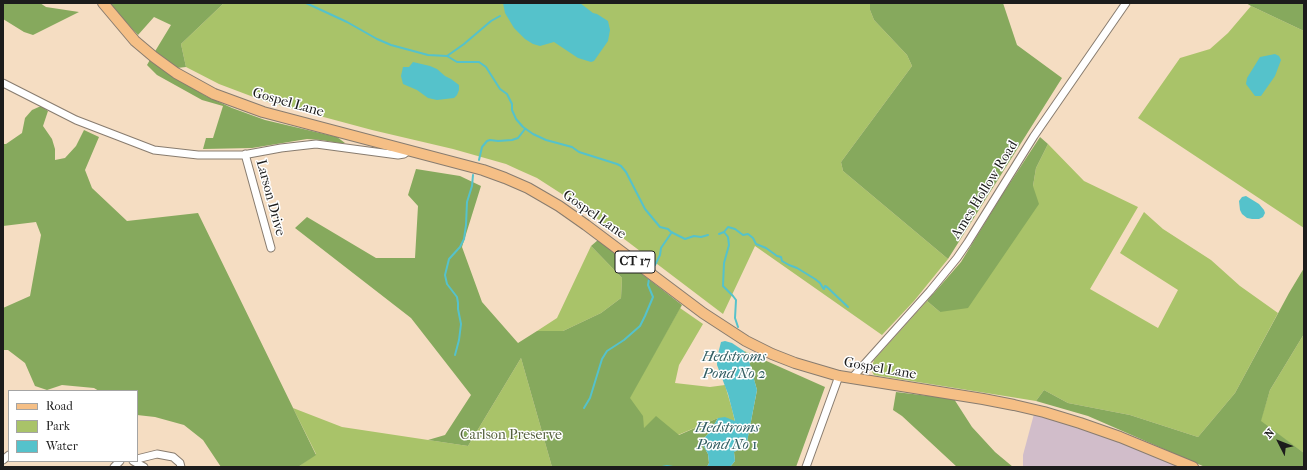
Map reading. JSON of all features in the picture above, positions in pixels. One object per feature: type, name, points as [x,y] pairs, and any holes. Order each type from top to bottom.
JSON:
[{"type":"main road","name":"Gospel Lane","points":[[103,3],[135,41],[154,57],[176,73],[214,94],[263,112],[489,172],[506,178],[538,194],[586,224],[703,313],[746,341],[772,354],[795,363],[851,379],[983,399],[1044,412],[1115,435],[1193,467]]},
{"type":"street","name":"Ames Hollow Road","points":[[851,379],[930,291],[961,252],[1034,136],[1126,3]]},
{"type":"street","points":[[3,83],[76,120],[154,150],[198,155],[245,154],[316,144],[398,155],[404,154],[409,150]]},
{"type":"street","name":"Larson Drive","points":[[245,154],[271,248]]},
{"type":"street","points":[[806,467],[839,376]]},
{"type":"street","points":[[138,459],[157,454],[173,457],[180,463],[181,467]]},
{"type":"street","points":[[135,462],[144,467]]},
{"type":"shaded area","points":[[1034,414],[1100,433],[1184,467],[1023,467],[1023,455]]},
{"type":"green space","points":[[3,3],[40,3],[46,7],[79,12],[33,35],[24,32],[3,19]]},
{"type":"green space","points":[[110,3],[224,3],[181,44],[186,67],[177,68],[154,53],[171,25],[154,17],[138,35]]},
{"type":"green space","points":[[224,3],[870,3],[870,10],[874,20],[907,55],[912,66],[841,162],[843,171],[948,259],[914,301],[882,335],[755,246],[723,314],[582,207],[537,178],[506,164],[453,149],[372,130],[264,101],[219,84],[186,67],[181,44]]},
{"type":"green space","points":[[870,3],[1003,3],[1017,45],[1062,78],[948,259],[843,171],[841,162],[912,66],[907,55],[874,20],[870,10]]},
{"type":"green space","points":[[1246,3],[1304,3],[1304,31],[1251,6]]},
{"type":"green space","points":[[1251,6],[1304,31],[1304,228],[1138,118],[1180,58],[1210,49],[1228,33]]},
{"type":"green space","points":[[151,58],[184,83],[206,96],[232,108],[265,120],[337,137],[345,143],[307,139],[252,148],[203,149],[206,138],[213,138],[223,106],[202,100],[157,75],[147,65]]},
{"type":"green space","points":[[41,106],[48,111],[43,126],[52,139],[55,149],[55,160],[65,158],[76,146],[84,130],[99,137],[85,170],[92,188],[127,221],[198,213],[316,455],[298,467],[221,467],[203,440],[184,425],[155,417],[138,415],[138,390],[97,390],[94,388],[62,385],[47,390],[35,386],[25,363],[8,350],[3,350],[3,308],[30,296],[41,235],[36,222],[3,226],[3,144],[6,144],[22,133],[25,118],[32,110]]},
{"type":"green space","points":[[1040,137],[1048,144],[1036,168],[1033,186],[1039,204],[968,308],[940,312],[927,301],[961,262]]},
{"type":"green space","points":[[1048,144],[1084,181],[1138,207],[1090,289],[1158,328],[1178,290],[1120,253],[1144,212],[1163,229],[1211,260],[1240,286],[1278,313],[1235,393],[1198,437],[1130,415],[1068,403],[1044,390],[1036,401],[874,375],[871,370],[874,360],[927,301],[940,312],[1033,186],[1036,168]]},
{"type":"green space","points":[[416,169],[460,176],[481,186],[462,247],[482,302],[518,343],[537,331],[563,331],[601,313],[621,298],[622,278],[591,246],[598,240],[682,305],[630,398],[643,416],[644,428],[656,416],[679,435],[718,418],[709,433],[704,438],[703,445],[708,454],[709,463],[707,467],[552,467],[521,358],[468,446],[428,440],[445,435],[471,395],[411,318],[295,228],[307,217],[376,258],[415,258],[418,206],[408,195]]},
{"type":"green space","points":[[591,246],[622,278],[621,298],[601,313],[563,331],[537,331],[557,318]]},
{"type":"green space","points":[[1304,268],[1304,334],[1270,390],[1261,421],[1304,453],[1304,467],[1205,467],[1088,416],[1036,401],[1044,390],[1068,403],[1130,415],[1198,437],[1235,393]]},
{"type":"green space","points":[[680,308],[703,324],[679,365],[675,383],[710,387],[725,385],[735,422],[718,418],[678,435],[644,428],[629,398]]},
{"type":"green space","points":[[1304,334],[1304,453],[1260,422],[1270,390]]},
{"type":"green space","points":[[744,351],[825,387],[796,467],[730,467],[735,461],[734,452],[740,449],[747,442],[757,390],[748,358]]},
{"type":"green space","name":"Carlson Preserve","points":[[521,358],[552,467],[298,467],[316,454],[293,408],[342,427],[468,446]]},
{"type":"green space","points":[[896,392],[954,399],[972,427],[995,452],[1013,467],[957,467],[902,416],[893,410]]},
{"type":"water","points":[[503,3],[580,3],[593,13],[608,21],[610,30],[608,41],[594,61],[591,62],[578,58],[554,42],[540,46],[533,44],[525,39],[514,28],[505,13]]},
{"type":"water","points":[[1275,54],[1279,56],[1281,60],[1275,76],[1261,96],[1255,96],[1246,84],[1247,78],[1260,57]]},
{"type":"water","points":[[413,62],[437,69],[459,85],[457,95],[454,98],[437,100],[428,98],[417,90],[403,84],[401,76],[403,67],[409,67]]},
{"type":"water","points":[[1246,196],[1259,204],[1264,210],[1265,213],[1263,217],[1259,219],[1252,219],[1247,218],[1242,214],[1239,201],[1242,197]]},
{"type":"water","points":[[725,341],[732,343],[744,351],[748,357],[757,390],[747,442],[740,449],[734,452],[735,461],[730,467],[707,467],[709,463],[708,454],[703,445],[704,438],[709,433],[718,418],[725,417],[735,421],[728,394],[717,365],[721,342]]},
{"type":"waterway","points":[[306,3],[391,45],[428,55],[447,56],[491,21],[500,16]]},
{"type":"waterway","points":[[447,56],[457,62],[479,62],[486,67],[500,89],[507,94],[512,104],[512,110],[516,119],[523,127],[533,134],[621,166],[626,172],[645,209],[660,227],[668,229],[685,239],[694,236],[701,237],[708,235]]},
{"type":"waterway","points":[[479,160],[482,147],[487,141],[512,140],[518,138],[525,129]]},
{"type":"waterway","points":[[455,355],[461,324],[457,297],[447,284],[445,275],[449,259],[460,247],[464,239],[467,202],[472,186],[473,175]]},
{"type":"waterway","points":[[719,234],[724,232],[728,227],[735,229],[743,235],[748,234],[753,238],[756,244],[766,248],[777,256],[781,257],[782,261],[815,279],[824,289],[825,286],[827,287],[848,307]]},
{"type":"waterway","points":[[655,265],[660,255],[661,248],[672,232]]},
{"type":"waterway","points":[[724,232],[728,237],[729,245],[724,263],[723,286],[736,300],[735,318],[738,327]]},
{"type":"waterway","points":[[584,408],[590,398],[602,359],[607,351],[624,340],[640,326],[653,297],[648,285],[649,279]]},
{"type":"waterway","points":[[662,467],[673,467]]},
{"type":"water label","name":"Hedstroms Pond No 2","points":[[734,366]]},
{"type":"water label","name":"Hedstroms Pond No 1","points":[[727,436]]}]
